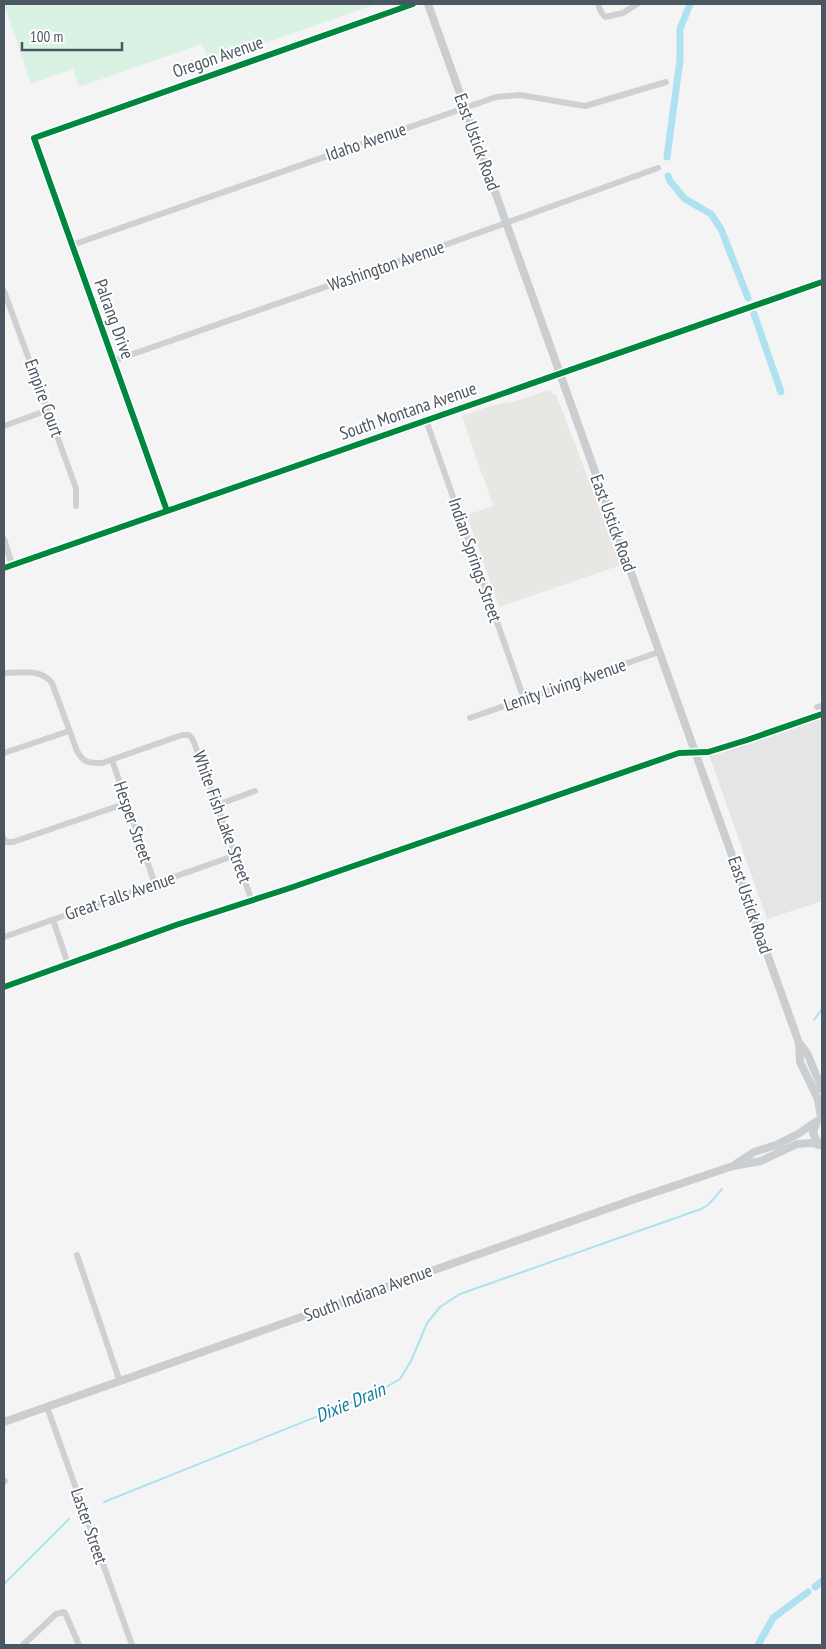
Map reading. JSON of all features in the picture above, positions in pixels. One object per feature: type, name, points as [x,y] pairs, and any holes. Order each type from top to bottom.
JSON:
[{"type":"main road","name":"East Ustick Road","points":[[428,4],[799,1043],[800,1062],[818,1099],[820,1118],[814,1133],[821,1146]]},
{"type":"main road","name":"East Ustick Road","points":[[799,1043],[808,1053],[822,1089]]},
{"type":"main road","name":"South Indiana Avenue","points":[[733,1166],[754,1152],[776,1145],[798,1134],[820,1118]]},
{"type":"main road","name":"South Indiana Avenue","points":[[4,1422],[733,1166],[761,1161],[797,1144],[812,1143],[821,1146]]},
{"type":"street","name":"Oregon Avenue","points":[[34,138],[413,4]]},
{"type":"street","points":[[598,4],[605,17],[623,13],[637,4]]},
{"type":"street","name":"Idaho Avenue","points":[[72,245],[496,97],[520,95],[585,106],[666,82]]},
{"type":"street","name":"Palrang Drive","points":[[34,138],[166,511]]},
{"type":"street","name":"Washington Avenue","points":[[113,361],[658,168]]},
{"type":"street","name":"South Montana Avenue","points":[[4,568],[822,282]]},
{"type":"street","name":"Empire Court","points":[[4,291],[76,488],[76,506]]},
{"type":"street","points":[[4,426],[48,410]]},
{"type":"street","name":"Indian Springs Street","points":[[426,420],[524,699]]},
{"type":"street","points":[[4,539],[12,565]]},
{"type":"street","name":"Lenity Living Avenue","points":[[470,718],[659,652]]},
{"type":"street","points":[[4,673],[38,672],[47,676],[52,683],[69,731],[82,760],[91,763],[102,763],[112,760]]},
{"type":"street","points":[[4,753],[69,731]]},
{"type":"street","name":"White Fish Lake Street","points":[[112,760],[182,735],[190,734],[194,740],[252,901]]},
{"type":"street","name":"Hesper Street","points":[[112,760],[155,884]]},
{"type":"street","points":[[217,805],[255,791]]},
{"type":"street","points":[[5,841],[13,842],[127,803]]},
{"type":"street","name":"Great Falls Avenue","points":[[4,937],[236,855]]},
{"type":"street","points":[[52,920],[68,964]]},
{"type":"street","points":[[77,1254],[120,1382]]},
{"type":"street","name":"Laster Street","points":[[47,1407],[132,1645]]},
{"type":"street","points":[[23,1645],[56,1614],[64,1612],[79,1645]]},
{"type":"shaded area","points":[[549,390],[556,394],[621,565],[499,607],[467,515],[493,506],[462,416],[490,406],[519,400]]},
{"type":"shaded area","points":[[822,714],[822,901],[767,919],[708,752]]},
{"type":"green space","points":[[4,4],[376,4],[209,63],[202,44],[79,87],[73,69],[31,84]]},
{"type":"waterway","points":[[667,157],[680,60],[680,29],[690,4]]},
{"type":"waterway","points":[[668,176],[685,199],[711,214],[721,229],[748,298]]},
{"type":"waterway","points":[[754,314],[781,392]]},
{"type":"waterway","name":"Dixie Drain","points":[[814,1020],[822,1009]]},
{"type":"waterway","name":"Dixie Drain","points":[[104,1502],[378,1392],[400,1379],[411,1361],[427,1323],[440,1307],[460,1294],[701,1209],[709,1204],[722,1189]]},
{"type":"waterway","name":"Dixie Drain","points":[[4,1584],[69,1519]]},
{"type":"waterway","points":[[815,1587],[822,1581]]},
{"type":"waterway","points":[[758,1645],[773,1618],[808,1592]]},
{"type":"cycle path","points":[[167,511],[34,138],[413,4]]},
{"type":"cycle path","points":[[4,568],[822,282]]},
{"type":"cycle path","points":[[4,987],[176,925],[290,888],[679,753],[708,752],[822,714]]}]
